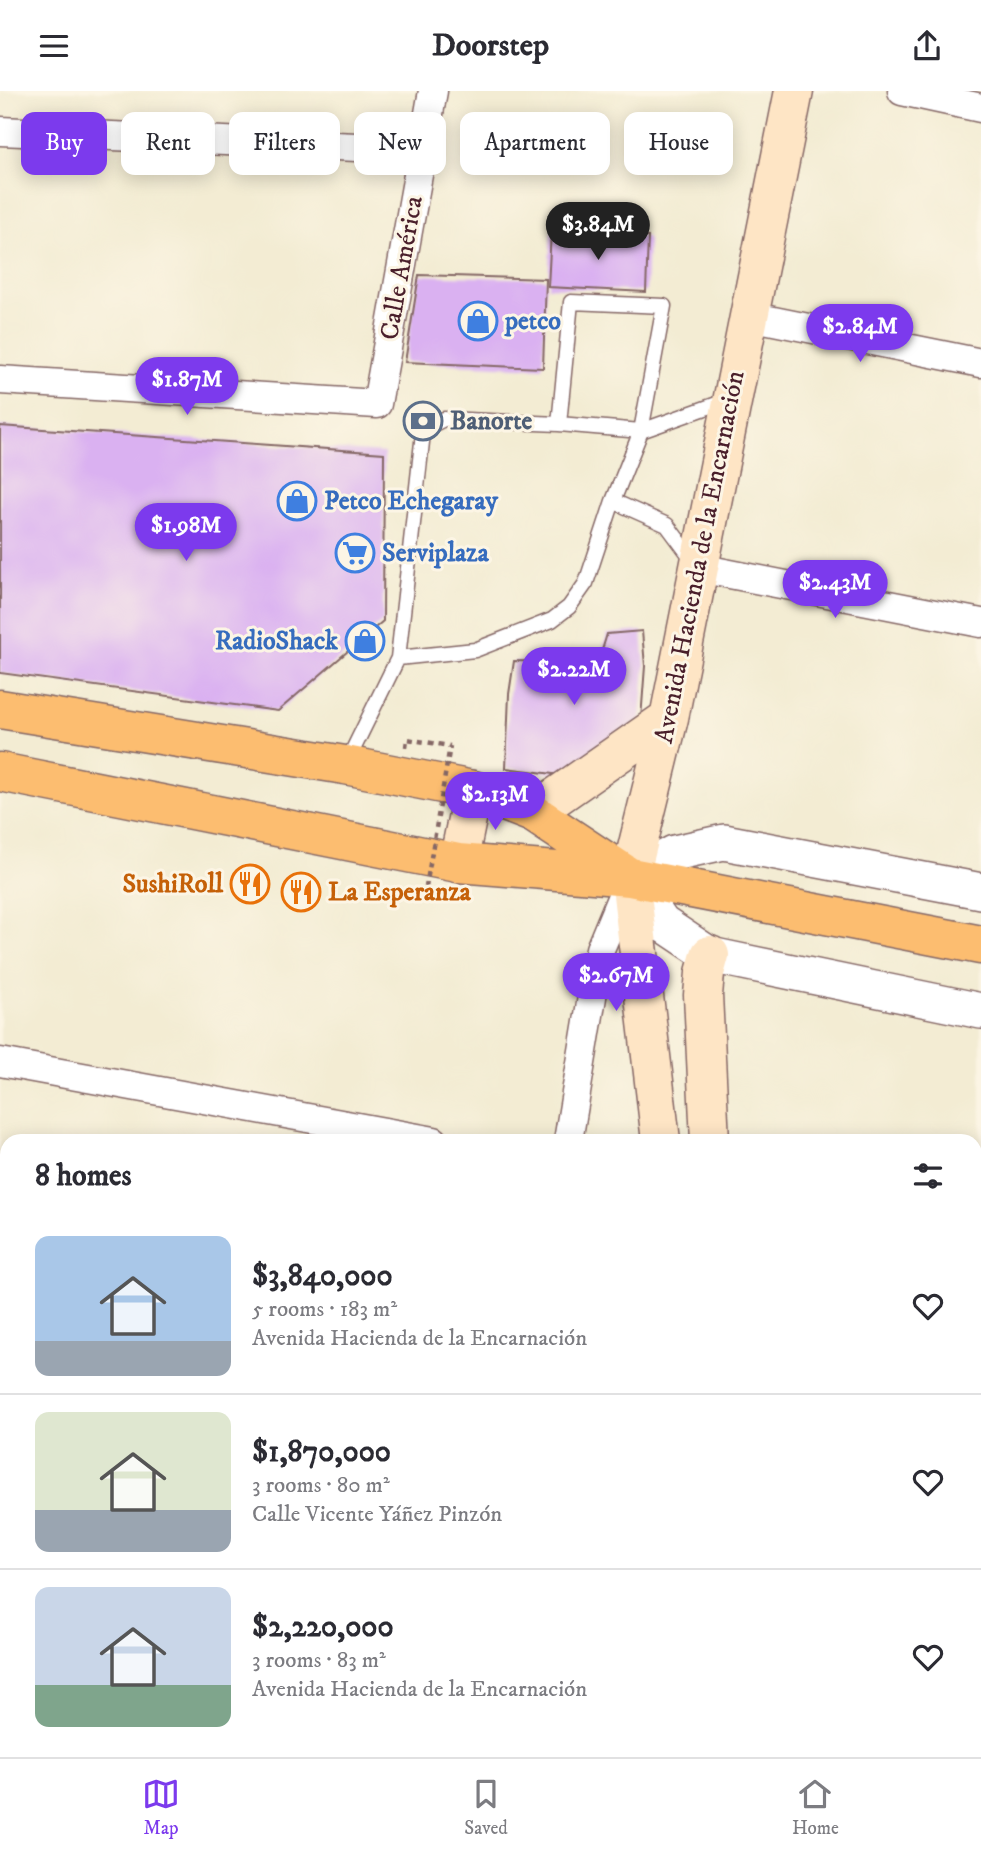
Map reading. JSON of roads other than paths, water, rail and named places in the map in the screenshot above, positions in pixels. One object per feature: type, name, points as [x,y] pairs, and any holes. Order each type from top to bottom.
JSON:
[{"type":"main road","name":"Avenida Hacienda de la Encarnación","points":[[630,877],[669,718],[794,91]]},
{"type":"main road","points":[[0,709],[345,765],[472,790],[533,813],[630,877],[661,1134]]},
{"type":"main road","points":[[533,813],[669,718]]},
{"type":"main road","points":[[0,772],[458,863],[630,877],[981,945]]},
{"type":"main road","points":[[458,863],[472,790]]},
{"type":"main road","points":[[710,955],[703,995],[710,1134]]},
{"type":"street","name":"Calle América","points":[[430,112],[433,91]]},
{"type":"street","points":[[902,91],[981,108]]},
{"type":"street","points":[[0,131],[354,147]]},
{"type":"street","name":"Calle América","points":[[0,380],[377,404],[419,175]]},
{"type":"street","points":[[749,316],[981,363]]},
{"type":"street","points":[[699,568],[981,623]]},
{"type":"street","points":[[981,891],[724,842],[674,853],[630,877],[662,923],[710,955],[981,1011]]},
{"type":"street","name":"Avenida Hacienda de la Encarnación","points":[[569,1134],[600,949],[630,877]]},
{"type":"street","points":[[0,1062],[396,1134]]},
{"type":"lane","points":[[398,658],[475,650],[552,620],[569,607],[586,583],[613,501],[641,431],[664,306],[571,302],[559,424]]},
{"type":"lane","points":[[345,765],[398,658],[423,433],[444,419],[641,431],[733,398]]},
{"type":"lane","points":[[613,501],[667,525],[699,568]]},
{"type":"place","name":"petco","points":[[478,321]]},
{"type":"place","name":"Banorte","points":[[423,421]]},
{"type":"place","name":"Petco Echegaray","points":[[297,501]]},
{"type":"place","name":"Serviplaza","points":[[355,553]]},
{"type":"place","name":"RadioShack","points":[[365,641]]},
{"type":"place","name":"SushiRoll","points":[[250,884]]},
{"type":"place","name":"La Esperanza","points":[[301,892]]}]
